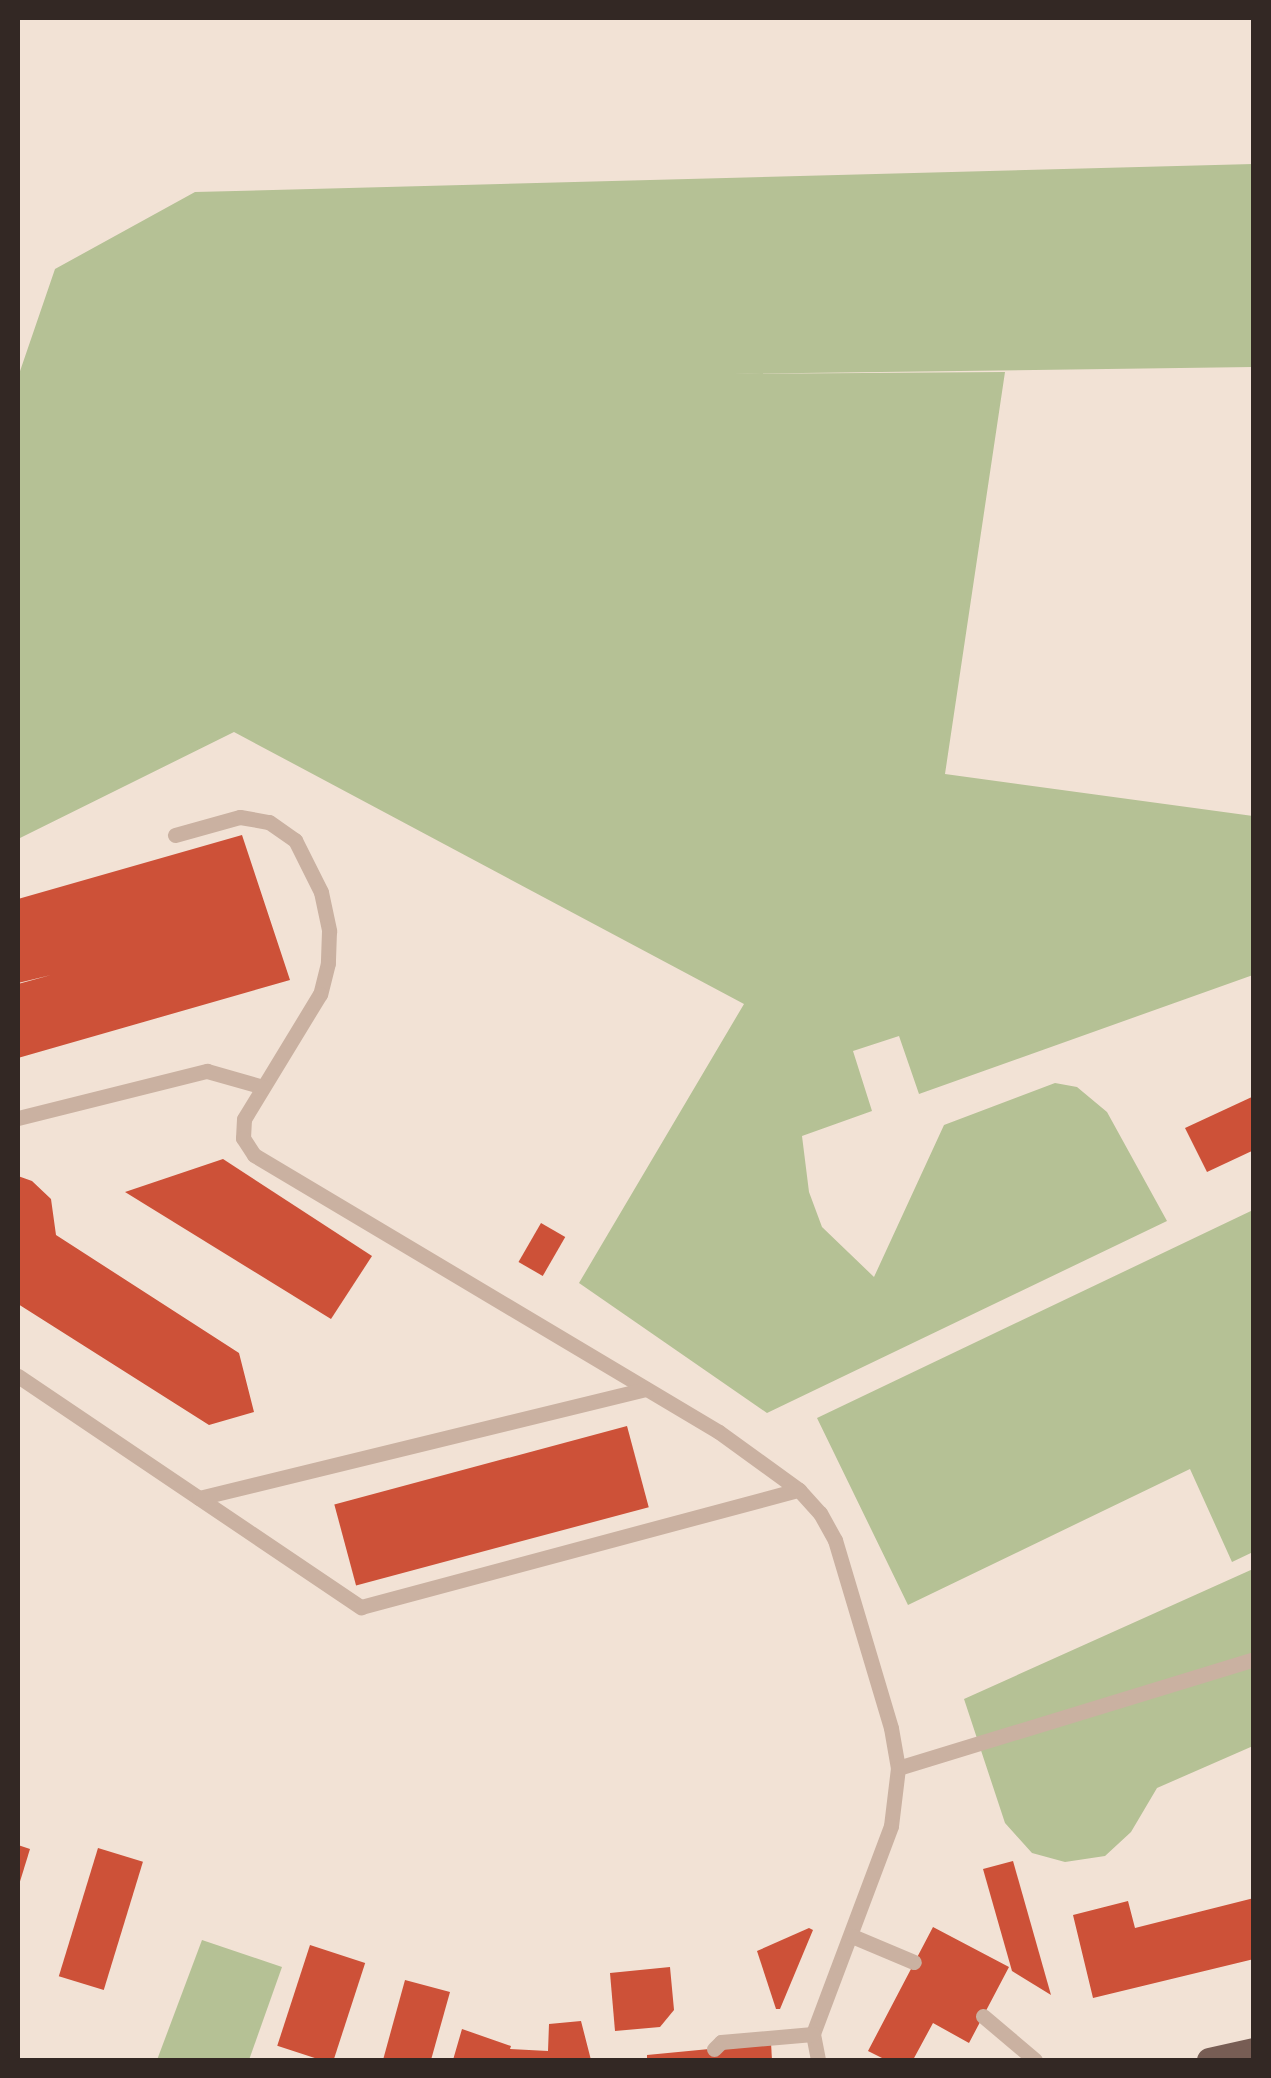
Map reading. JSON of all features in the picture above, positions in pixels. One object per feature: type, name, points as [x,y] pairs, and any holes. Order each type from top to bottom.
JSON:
[{"type":"main road","points":[[1209,2060],[1254,2050]]},
{"type":"lane","points":[[174,835],[240,818],[269,822],[295,840],[321,892],[328,932],[328,963],[320,994],[244,1119],[243,1138],[254,1155],[719,1432],[798,1490],[820,1513],[835,1540],[892,1728],[898,1768],[891,1826],[812,2034],[818,2060]]},
{"type":"lane","points":[[18,1118],[206,1071],[263,1087]]},
{"type":"lane","points":[[18,1376],[362,1607],[798,1490]]},
{"type":"lane","points":[[199,1498],[646,1389]]},
{"type":"lane","points":[[898,1768],[1254,1658]]},
{"type":"lane","points":[[852,1936],[914,1962]]},
{"type":"lane","points":[[983,2016],[1035,2060]]},
{"type":"lane","points":[[714,2048],[721,2042],[812,2034]]},
{"type":"green space","points":[[1253,164],[1253,367],[732,374],[1005,372],[945,774],[1253,816],[1253,975],[919,1094],[899,1036],[853,1051],[872,1111],[802,1136],[809,1192],[822,1227],[874,1277],[944,1125],[1055,1083],[1077,1087],[1107,1112],[1167,1221],[767,1413],[579,1283],[744,1004],[234,732],[18,839],[18,377],[55,269],[195,192]]},
{"type":"green space","points":[[1253,1210],[1253,1552],[1232,1562],[1190,1469],[908,1605],[817,1418]]},
{"type":"green space","points":[[1253,1569],[1253,1746],[1157,1788],[1131,1832],[1105,1856],[1065,1862],[1032,1853],[1005,1823],[964,1699]]},
{"type":"green space","points":[[202,1940],[282,1967],[249,2060],[157,2060]]},
{"type":"building","points":[[242,835],[290,980],[18,1058],[18,984],[51,975],[18,983],[18,899]]},
{"type":"building","points":[[1254,1096],[1254,1150],[1207,1172],[1185,1128]]},
{"type":"building","points":[[223,1159],[372,1256],[331,1319],[125,1192]]},
{"type":"building","points":[[18,1176],[32,1181],[51,1199],[56,1235],[239,1353],[254,1412],[209,1425],[18,1304]]},
{"type":"building","points":[[541,1223],[565,1237],[543,1276],[518,1262]]},
{"type":"building","points":[[627,1426],[649,1507],[356,1586],[334,1504]]},
{"type":"building","points":[[18,1845],[30,1849],[18,1888]]},
{"type":"building","points":[[98,1848],[143,1862],[104,1990],[59,1976]]},
{"type":"building","points":[[1013,1861],[1051,1995],[1012,1971],[983,1869]]},
{"type":"building","points":[[1254,1898],[1254,1959],[1093,1998],[1073,1915],[1128,1901],[1135,1928]]},
{"type":"building","points":[[933,1927],[1009,1967],[969,2043],[933,2023],[913,2060],[886,2060],[868,2051]]},
{"type":"building","points":[[809,1928],[813,1930],[780,2009],[776,2009],[757,1951]]},
{"type":"building","points":[[310,1945],[365,1963],[334,2060],[321,2060],[277,2046]]},
{"type":"building","points":[[670,1967],[674,2010],[660,2027],[615,2031],[610,1973]]},
{"type":"building","points":[[405,1980],[450,1992],[431,2060],[383,2060]]},
{"type":"building","points":[[581,2021],[591,2060],[453,2060],[462,2029],[511,2046],[510,2049],[548,2051],[549,2024]]},
{"type":"building","points":[[771,2043],[772,2060],[647,2060],[647,2055]]}]
